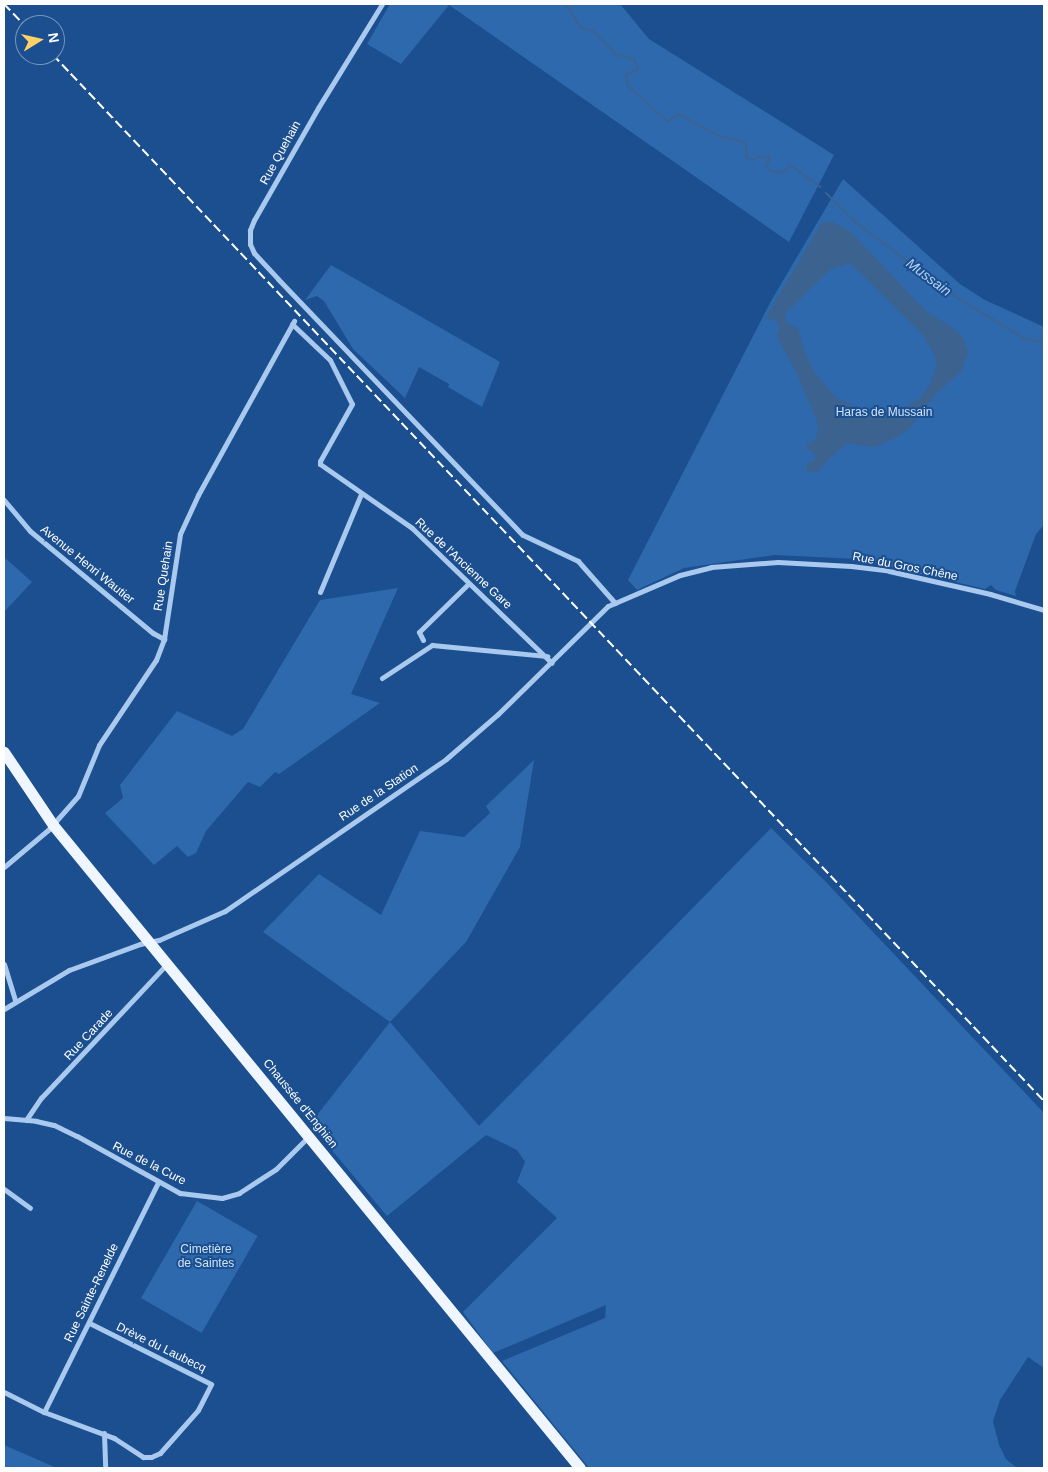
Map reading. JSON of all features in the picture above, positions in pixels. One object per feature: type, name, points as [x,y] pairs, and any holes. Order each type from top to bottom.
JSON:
[{"type":"main road","name":"Chaussée d'Enghien","points":[[4,752],[53,825],[580,1468]]},
{"type":"street","name":"Rue Quehain","points":[[382,4],[318,108],[250,230],[250,244],[254,253],[303,306],[523,536],[578,561],[615,603]]},
{"type":"street","name":"Rue Quehain","points":[[4,867],[53,825],[78,796],[99,745],[156,660],[164,639],[180,534],[198,495],[293,323]]},
{"type":"street","name":"Rue de l'Ancienne Gare","points":[[293,323],[330,360],[352,404],[320,464],[412,528],[552,663]]},
{"type":"street","points":[[320,592],[361,494]]},
{"type":"street","name":"Avenue Henri Wautier","points":[[4,500],[30,531],[153,633],[164,639]]},
{"type":"street","name":"Rue du Gros Chêne","points":[[593,620],[608,606],[680,575],[698,570],[798,562],[890,572],[990,594],[1044,610]]},
{"type":"street","points":[[423,640],[419,632],[468,584]]},
{"type":"street","name":"Rue de la Station","points":[[4,1009],[69,970],[149,941],[158,940],[225,911],[446,759],[498,714],[552,663],[593,620]]},
{"type":"street","points":[[382,678],[432,645],[546,656]]},
{"type":"street","points":[[4,964],[15,1001]]},
{"type":"street","name":"Rue Carade","points":[[26,1120],[42,1098],[106,1032],[167,964]]},
{"type":"street","name":"Rue de la Cure","points":[[4,1118],[26,1120],[54,1126],[77,1136],[180,1193],[199,1196],[228,1197],[250,1186],[276,1170],[308,1137]]},
{"type":"street","name":"Rue Sainte-Renelde","points":[[44,1412],[158,1182]]},
{"type":"street","points":[[4,1189],[30,1208]]},
{"type":"street","name":"Drève du Laubecq","points":[[89,1323],[211,1384],[198,1410],[160,1453],[151,1457],[143,1457],[104,1433]]},
{"type":"street","points":[[4,1392],[44,1412],[104,1433],[105,1468]]},
{"type":"green space","points":[[390,4],[620,4],[649,39],[834,155],[789,242],[449,5],[401,64],[367,44]]},
{"type":"green space","name":"Haras de Mussain","points":[[843,179],[960,284],[985,300],[1044,327],[1044,525],[1036,534],[1015,591],[1016,596],[996,590],[991,585],[985,589],[856,559],[775,555],[684,568],[637,590],[628,580],[771,301]]},
{"type":"green space","points":[[331,265],[500,362],[482,407],[448,387],[449,384],[419,367],[405,398],[353,349],[324,301],[317,296],[305,300]]},
{"type":"green space","points":[[4,557],[32,582],[4,612]]},
{"type":"green space","points":[[398,588],[351,694],[380,703],[279,774],[275,772],[260,787],[248,782],[206,831],[196,853],[188,857],[177,846],[154,865],[105,813],[123,798],[120,785],[177,711],[232,736],[243,729],[320,600]]},
{"type":"green space","points":[[534,760],[520,847],[466,942],[390,1022],[263,932],[319,874],[381,915],[420,831],[464,837],[490,813],[486,806]]},
{"type":"green space","points":[[771,828],[824,880],[1044,1113],[1044,1368],[1028,1357],[1000,1400],[993,1421],[999,1445],[1006,1459],[1017,1468],[589,1468],[502,1361],[605,1318],[606,1305],[493,1353],[463,1312],[557,1218],[517,1182],[525,1162],[517,1150],[486,1135],[387,1216],[310,1124],[390,1022],[479,1126]]},
{"type":"green space","name":"Cimetière de Saintes","points":[[197,1201],[258,1236],[202,1333],[141,1298]]},
{"type":"green space","points":[[4,1445],[57,1468],[4,1468]]},
{"type":"shaded area","points":[[822,222],[833,222],[851,232],[926,311],[956,330],[963,338],[968,352],[962,370],[935,395],[910,428],[878,446],[870,447],[847,443],[819,471],[811,473],[807,471],[806,463],[812,462],[815,459],[814,454],[807,448],[807,444],[816,439],[818,424],[797,374],[777,337],[777,332],[780,330],[775,318],[771,320],[766,317]],"holes":[[[850,263],[922,334],[935,356],[937,365],[930,384],[919,399],[897,411],[882,414],[864,410],[836,398],[814,371],[807,358],[798,328],[786,323],[785,314],[831,269]]]},
{"type":"waterway","name":"Mussain","points":[[566,4],[581,28],[593,31],[615,54],[634,59],[638,69],[626,75],[627,85],[668,122],[678,114],[719,136],[743,142],[746,145],[746,157],[750,160],[766,156],[770,158],[766,166],[769,170],[782,173],[789,166],[793,167],[821,187]]},
{"type":"waterway","name":"Mussain","points":[[826,193],[855,222],[953,295],[1023,338],[1044,342]]},
{"type":"railway","points":[[4,4],[15,16]]},
{"type":"railway","points":[[62,65],[1044,1101]]}]
